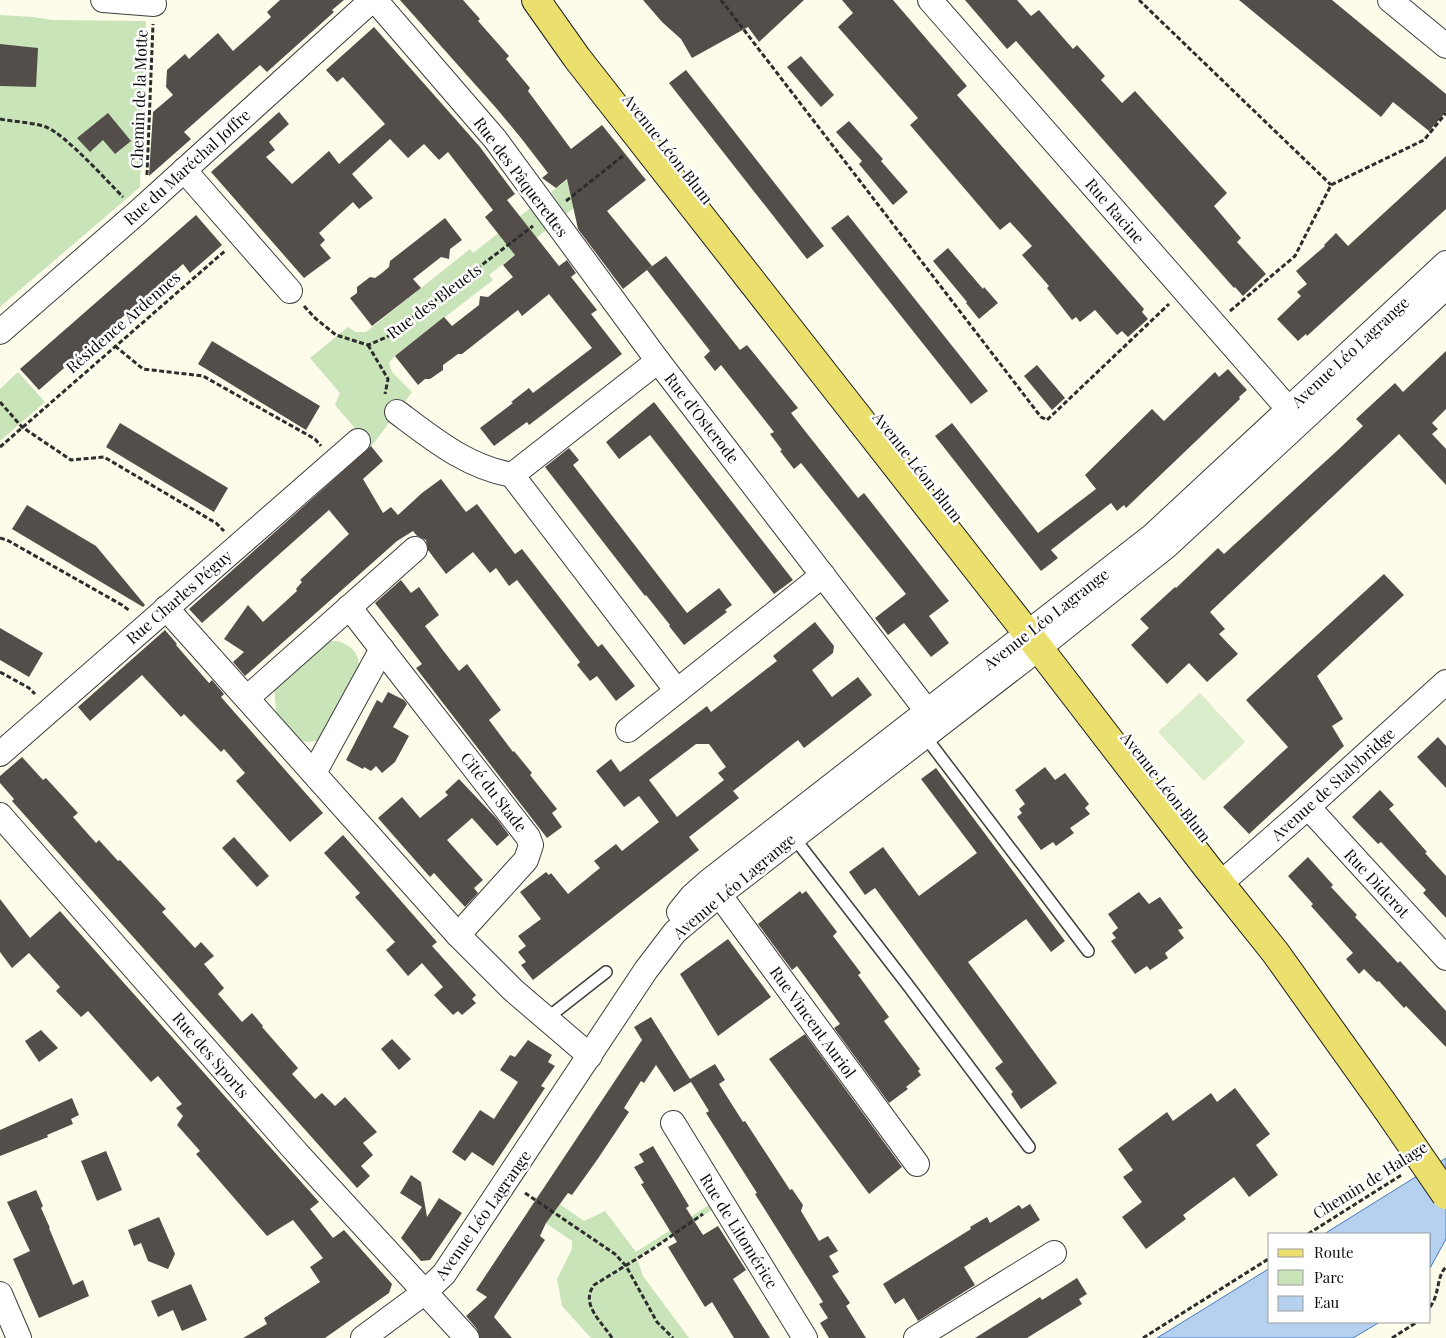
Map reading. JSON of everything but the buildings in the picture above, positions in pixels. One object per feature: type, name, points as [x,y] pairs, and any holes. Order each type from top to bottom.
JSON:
[{"type":"main road","name":"Avenue Léon Blum","points":[[538,0],[577,58],[642,141],[1039,636],[1209,841],[1225,880],[1446,1195]]},
{"type":"main road","name":"Avenue Léon Blum","points":[[538,0],[624,92],[1007,581],[1039,636]]},
{"type":"street","points":[[103,0],[154,4]]},
{"type":"street","name":"Rue du Maréchal Joffre","points":[[0,332],[138,212],[373,0]]},
{"type":"street","name":"Rue des Pâquerettes","points":[[373,0],[495,139],[658,361]]},
{"type":"street","name":"Rue Racine","points":[[930,0],[1294,416]]},
{"type":"street","points":[[1390,0],[1446,46]]},
{"type":"street","points":[[184,170],[290,291]]},
{"type":"street","name":"Avenue Léo Lagrange","points":[[364,1338],[440,1280],[508,1182],[646,970],[675,932],[714,888],[1039,636],[1168,545],[1446,263]]},
{"type":"street","name":"Avenue Léo Lagrange","points":[[1294,416],[1446,287]]},
{"type":"street","name":"Rue d'Osterode","points":[[512,475],[658,361],[823,575],[926,723]]},
{"type":"street","points":[[397,412],[435,440],[469,461],[495,472],[512,475],[677,690]]},
{"type":"street","name":"Rue Charles Péguy","points":[[0,754],[358,441]]},
{"type":"street","points":[[247,698],[414,549]]},
{"type":"street","points":[[628,730],[823,575]]},
{"type":"street","name":"Cité du Stade","points":[[349,607],[528,837],[531,845],[526,860],[458,935]]},
{"type":"street","points":[[166,608],[458,935],[513,990],[590,1056]]},
{"type":"street","points":[[314,773],[382,648]]},
{"type":"street","name":"Avenue de Stalybridge","points":[[1225,880],[1444,689]]},
{"type":"street","name":"Rue Diderot","points":[[1308,807],[1446,958]]},
{"type":"street","name":"Rue des Sports","points":[[0,815],[298,1153],[467,1338]]},
{"type":"street","name":"Rue Vincent Auriol","points":[[714,888],[917,1164]]},
{"type":"street","name":"Rue de Litomérice","points":[[673,1123],[805,1338]]},
{"type":"street","points":[[916,1338],[1054,1253]]},
{"type":"street","points":[[0,1294],[19,1338]]},
{"type":"lane","points":[[926,723],[1088,951]]},
{"type":"lane","points":[[788,830],[920,1001],[1029,1147]]},
{"type":"lane","points":[[546,1019],[606,972]]},
{"type":"path","points":[[721,0],[1041,417],[1047,420],[1184,290]]},
{"type":"path","points":[[1139,0],[1331,185]]},
{"type":"path","name":"Chemin de la Motte","points":[[154,4],[146,174],[162,190]]},
{"type":"path","points":[[1215,324],[1295,256],[1331,185],[1424,140],[1446,113]]},
{"type":"path","points":[[0,119],[30,123],[48,128],[65,140],[138,212]]},
{"type":"path","name":"Rue des Bleuets","points":[[290,291],[315,318],[336,334],[368,345],[388,337],[642,141]]},
{"type":"path","name":"Résidence Ardennes","points":[[0,447],[241,236]]},
{"type":"path","points":[[368,345],[388,379],[384,400],[397,412]]},
{"type":"path","points":[[115,346],[143,369],[203,376],[315,439],[336,460]]},
{"type":"path","points":[[0,402],[22,427],[71,460],[104,457],[216,523],[238,546]]},
{"type":"path","points":[[0,538],[8,540],[122,605],[146,626]]},
{"type":"path","points":[[0,672],[30,688],[49,711]]},
{"type":"path","name":"Chemin de Halage","points":[[1310,1233],[1405,1173]]},
{"type":"path","points":[[508,1182],[615,1254],[626,1266],[657,1322],[673,1338]]},
{"type":"path","points":[[612,1338],[589,1305],[590,1291],[600,1280],[626,1266],[721,1202]]},
{"type":"path","points":[[1143,1338],[1268,1259]]},
{"type":"path","points":[[1431,1306],[1435,1300],[1441,1272],[1446,1268]]},
{"type":"path","points":[[1392,1338],[1415,1323]]},
{"type":"green space","points":[[0,15],[52,20],[146,21],[140,187],[0,307]]},
{"type":"green space","points":[[616,142],[633,163],[566,214],[551,192]]},
{"type":"green space","points":[[533,206],[549,228],[489,275],[493,280],[395,356],[389,363],[392,372],[412,392],[371,447],[335,405],[340,393],[310,358],[348,327],[356,332],[366,332],[470,249],[473,253]]},
{"type":"green space","points":[[18,372],[45,402],[0,441],[0,389]]},
{"type":"green space","points":[[338,641],[349,646],[355,652],[359,673],[318,741],[306,742],[295,738],[277,718],[274,689],[325,642]]},
{"type":"green space","points":[[1200,693],[1245,742],[1204,781],[1158,732]]},
{"type":"green space","points":[[541,1191],[584,1221],[605,1211],[636,1252],[709,1205],[712,1210],[637,1258],[643,1276],[689,1338],[591,1338],[562,1306],[557,1279],[572,1249],[572,1241],[528,1211]]},
{"type":"water","points":[[1446,1158],[1446,1239],[1431,1266],[1431,1233],[1326,1233]]},
{"type":"water","points":[[1268,1269],[1268,1323],[1378,1323],[1353,1338],[1157,1338]]}]
